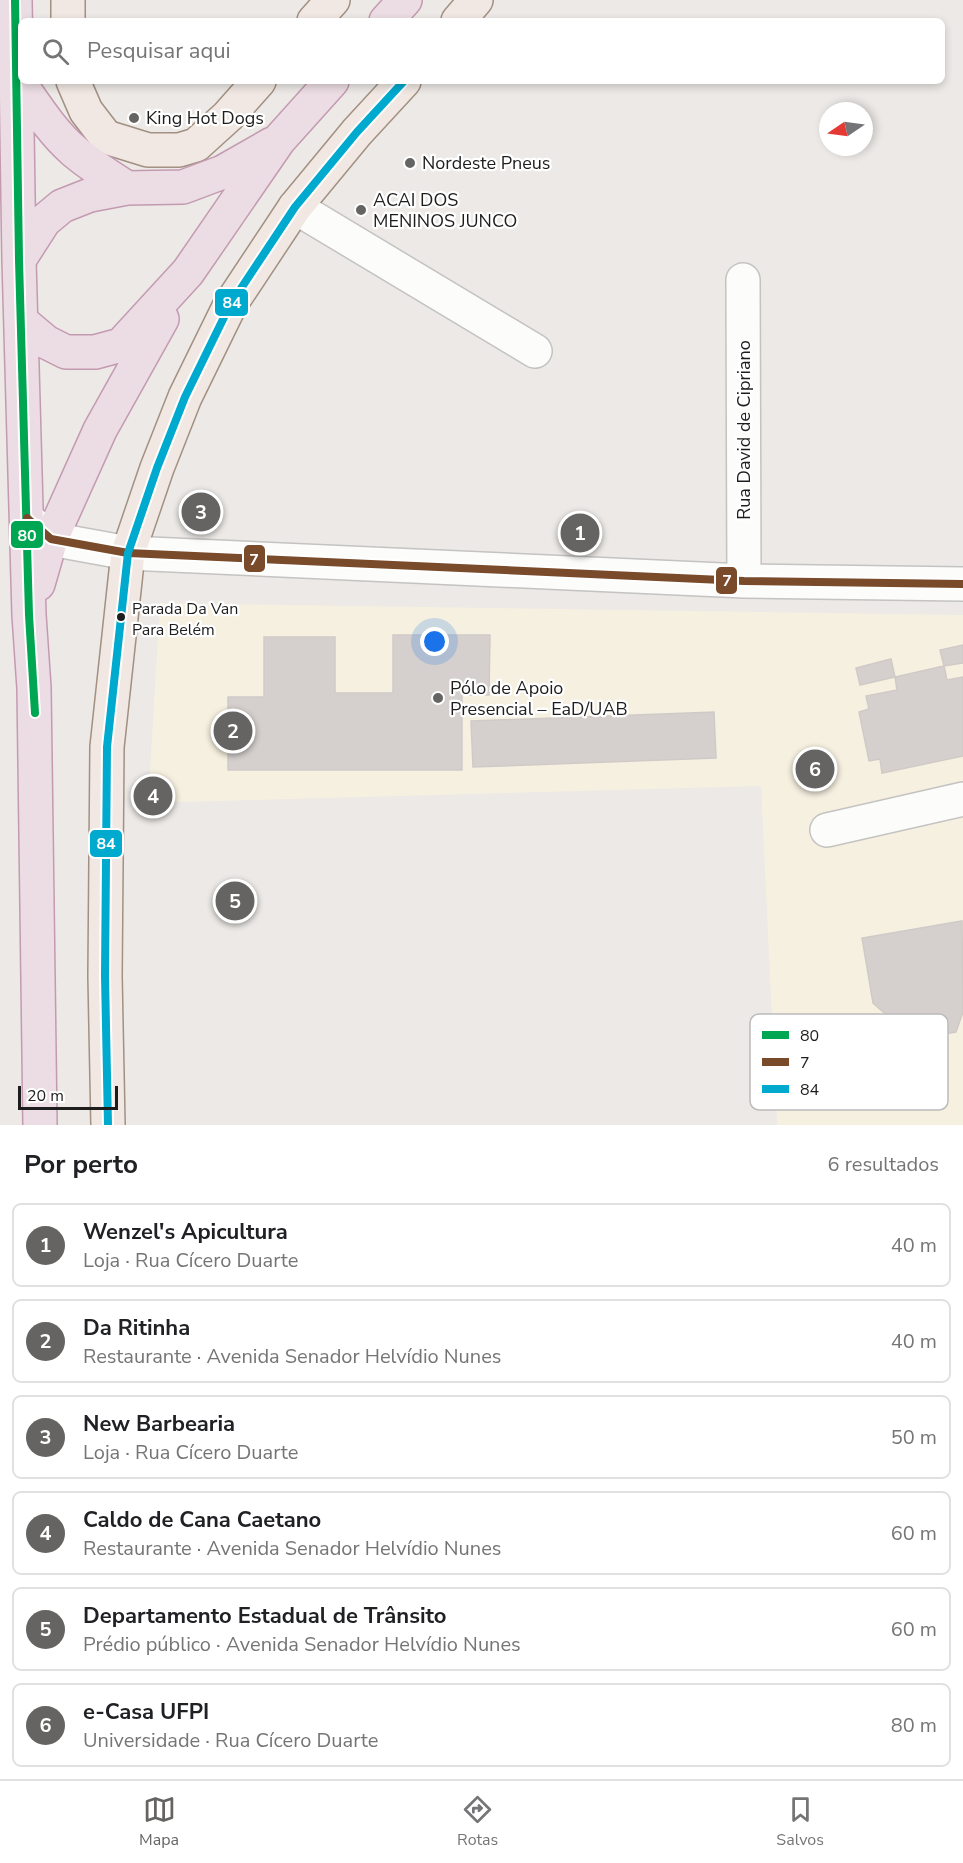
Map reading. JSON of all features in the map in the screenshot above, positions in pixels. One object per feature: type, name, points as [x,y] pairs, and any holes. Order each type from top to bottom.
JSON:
[{"type":"highway","points":[[15,0],[21,321],[39,529],[29,615],[34,688],[40,1125]]},
{"type":"highway","points":[[389,18],[405,0]]},
{"type":"highway","points":[[20,84],[54,130],[73,150],[95,168],[127,188]]},
{"type":"highway","points":[[39,529],[100,430],[188,272],[279,140],[329,84]]},
{"type":"highway","points":[[19,260],[44,221],[62,206],[90,195],[127,188],[183,188],[222,172],[279,140]]},
{"type":"highway","points":[[21,321],[46,342],[66,352],[95,352],[121,345],[188,272]]},
{"type":"main road","points":[[68,0],[68,18]]},
{"type":"main road","points":[[317,18],[333,0]]},
{"type":"main road","points":[[461,18],[476,0]]},
{"type":"main road","points":[[74,84],[86,111],[106,137],[148,150],[179,150],[196,145],[228,116],[256,84]]},
{"type":"main road","points":[[108,1125],[105,976],[107,747],[128,553],[157,468],[185,397],[231,305],[295,207],[357,132],[401,84]]},
{"type":"street","points":[[295,207],[535,351]]},
{"type":"street","name":"Rua David de Cipriano","points":[[743,280],[744,581]]},
{"type":"street","points":[[39,529],[128,553],[744,581],[963,584]]},
{"type":"street","points":[[827,830],[963,800]]},
{"type":"shaded area","points":[[160,603],[963,615],[963,1125],[777,1125],[776,1110],[948,1110],[948,1014],[772,1014],[761,786],[148,803]]},
{"type":"building","points":[[393,635],[490,635],[489,695],[462,695],[462,770],[228,770],[228,697],[264,697],[264,637],[335,637],[335,693],[393,693]]},
{"type":"building","points":[[963,645],[963,663],[944,666],[940,650]]},
{"type":"building","points":[[891,659],[895,677],[860,685],[856,668]]},
{"type":"building","points":[[944,666],[947,680],[963,677],[963,756],[882,773],[880,759],[869,761],[859,712],[869,709],[866,696],[897,690],[895,677]]},
{"type":"building","points":[[714,712],[716,758],[473,767],[471,721]]},
{"type":"building","points":[[962,921],[963,1012],[956,1032],[948,1033],[948,1014],[886,1014],[873,1003],[862,938]]},
{"type":"transit line","name":"80","points":[[15,0],[19,260],[29,615],[35,713]]},
{"type":"transit line","name":"84","points":[[108,1125],[105,976],[107,747],[128,553],[157,468],[185,397],[230,305],[295,207],[357,132],[401,84]]},
{"type":"transit line","name":"7","points":[[27,518],[51,539],[128,553],[744,581],[963,584]]},
{"type":"place","name":"King Hot Dogs","points":[[134,118]]},
{"type":"place","name":"Nordeste Pneus","points":[[410,163]]},
{"type":"place","name":"ACAI DOS MENINOS JUNCO","points":[[361,210]]},
{"type":"place","name":"New Barbearia","points":[[201,512]]},
{"type":"place","name":"Wenzel's Apicultura","points":[[580,533]]},
{"type":"place","name":"Parada Da Van Para Belém","points":[[121,617]]},
{"type":"place","name":"Pólo de Apoio Presencial – EaD/UAB","points":[[438,698]]},
{"type":"place","name":"Da Ritinha","points":[[233,731]]},
{"type":"place","name":"e-Casa UFPI","points":[[815,769]]},
{"type":"place","name":"Caldo de Cana Caetano","points":[[153,796]]},
{"type":"place","name":"Departamento Estadual de Trânsito","points":[[235,901]]}]
